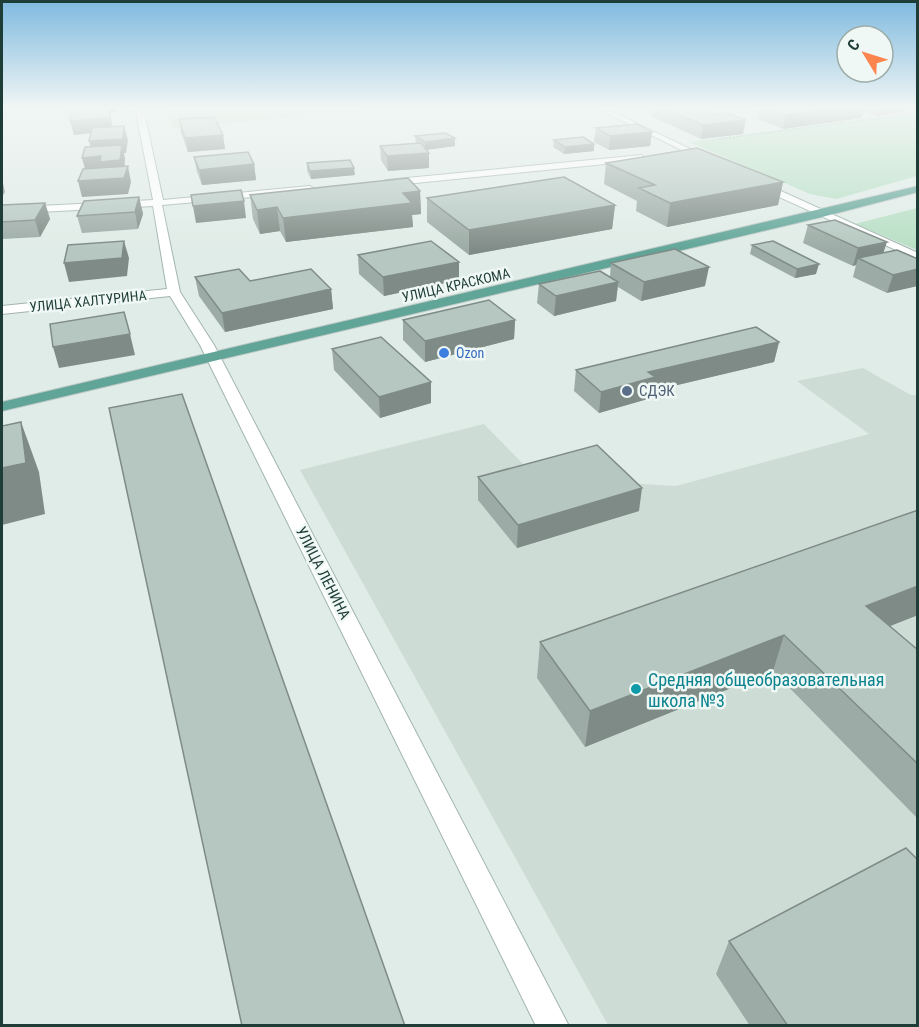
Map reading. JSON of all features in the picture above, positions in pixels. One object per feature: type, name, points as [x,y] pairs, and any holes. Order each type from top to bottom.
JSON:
[{"type":"main road","name":"УЛИЦА КРАСКОМА","points":[[2,407],[822,214],[918,189]]},
{"type":"street","name":"УЛИЦА ЛЕНИНА","points":[[150,155],[159,196],[157,202],[174,292],[213,358],[553,1026]]},
{"type":"street","points":[[698,155],[714,162]]},
{"type":"street","points":[[372,184],[651,157]]},
{"type":"street","points":[[745,177],[918,257]]},
{"type":"street","points":[[2,212],[324,188]]},
{"type":"street","name":"УЛИЦА ХАЛТУРИНА","points":[[2,310],[174,292]]},
{"type":"shaded area","points":[[863,368],[911,395],[917,395],[917,1025],[608,1025],[300,470],[484,424],[541,482],[609,482],[676,486],[869,434],[797,381]]},
{"type":"green space","points":[[719,155],[917,155],[917,176],[836,199],[810,194]]},
{"type":"green space","points":[[917,208],[917,250],[855,224]]},
{"type":"building","points":[[83,155],[121,155],[120,160],[100,162],[101,156],[82,158]]},
{"type":"building","points":[[249,155],[254,164],[199,170],[194,157]]},
{"type":"building","points":[[655,155],[715,155],[783,182],[670,203],[639,188],[655,185],[606,163]]},
{"type":"building","points":[[350,160],[354,168],[310,171],[307,163]]},
{"type":"building","points":[[128,166],[124,178],[78,181],[83,169]]},
{"type":"building","points":[[564,177],[615,205],[469,230],[427,198]]},
{"type":"building","points":[[408,178],[420,191],[403,193],[412,203],[283,218],[277,207],[257,210],[250,195]]},
{"type":"building","points":[[241,190],[244,201],[193,206],[191,195]]},
{"type":"building","points":[[139,197],[135,212],[77,216],[84,201]]},
{"type":"building","points":[[45,203],[35,220],[2,222],[2,205]]},
{"type":"building","points":[[835,220],[887,242],[858,248],[808,225]]},
{"type":"building","points":[[124,241],[122,258],[64,263],[68,245]]},
{"type":"building","points":[[431,241],[459,262],[383,277],[358,255]]},
{"type":"building","points":[[773,241],[819,264],[797,269],[752,245]]},
{"type":"building","points":[[675,249],[709,267],[644,282],[611,263]]},
{"type":"building","points":[[897,250],[918,259],[918,269],[893,275],[858,258]]},
{"type":"building","points":[[239,269],[250,281],[311,269],[331,289],[222,313],[195,277]]},
{"type":"building","points":[[600,271],[618,282],[556,296],[539,284]]},
{"type":"building","points":[[489,300],[515,320],[425,341],[403,320]]},
{"type":"building","points":[[124,312],[130,334],[53,347],[50,324]]},
{"type":"building","points":[[756,327],[779,342],[648,372],[655,377],[601,392],[576,370]]},
{"type":"building","points":[[381,337],[431,382],[379,397],[332,349]]},
{"type":"building","points":[[182,394],[405,1026],[242,1026],[109,408]]},
{"type":"building","points":[[21,422],[26,463],[2,468],[2,426]]},
{"type":"building","points":[[597,445],[642,488],[518,525],[478,477]]},
{"type":"building","name":"Средняя общеобразовательная школа №3","points":[[918,510],[918,586],[866,606],[918,650],[918,764],[784,635],[590,711],[540,642]]},
{"type":"building","points":[[906,848],[918,860],[918,1026],[788,1026],[729,941]]},
{"type":"place","name":"Ozon","points":[[444,353]]},
{"type":"place","name":"СДЭК","points":[[627,391]]},
{"type":"place","name":"Средняя общеобразовательная школа №3","points":[[636,689]]}]
